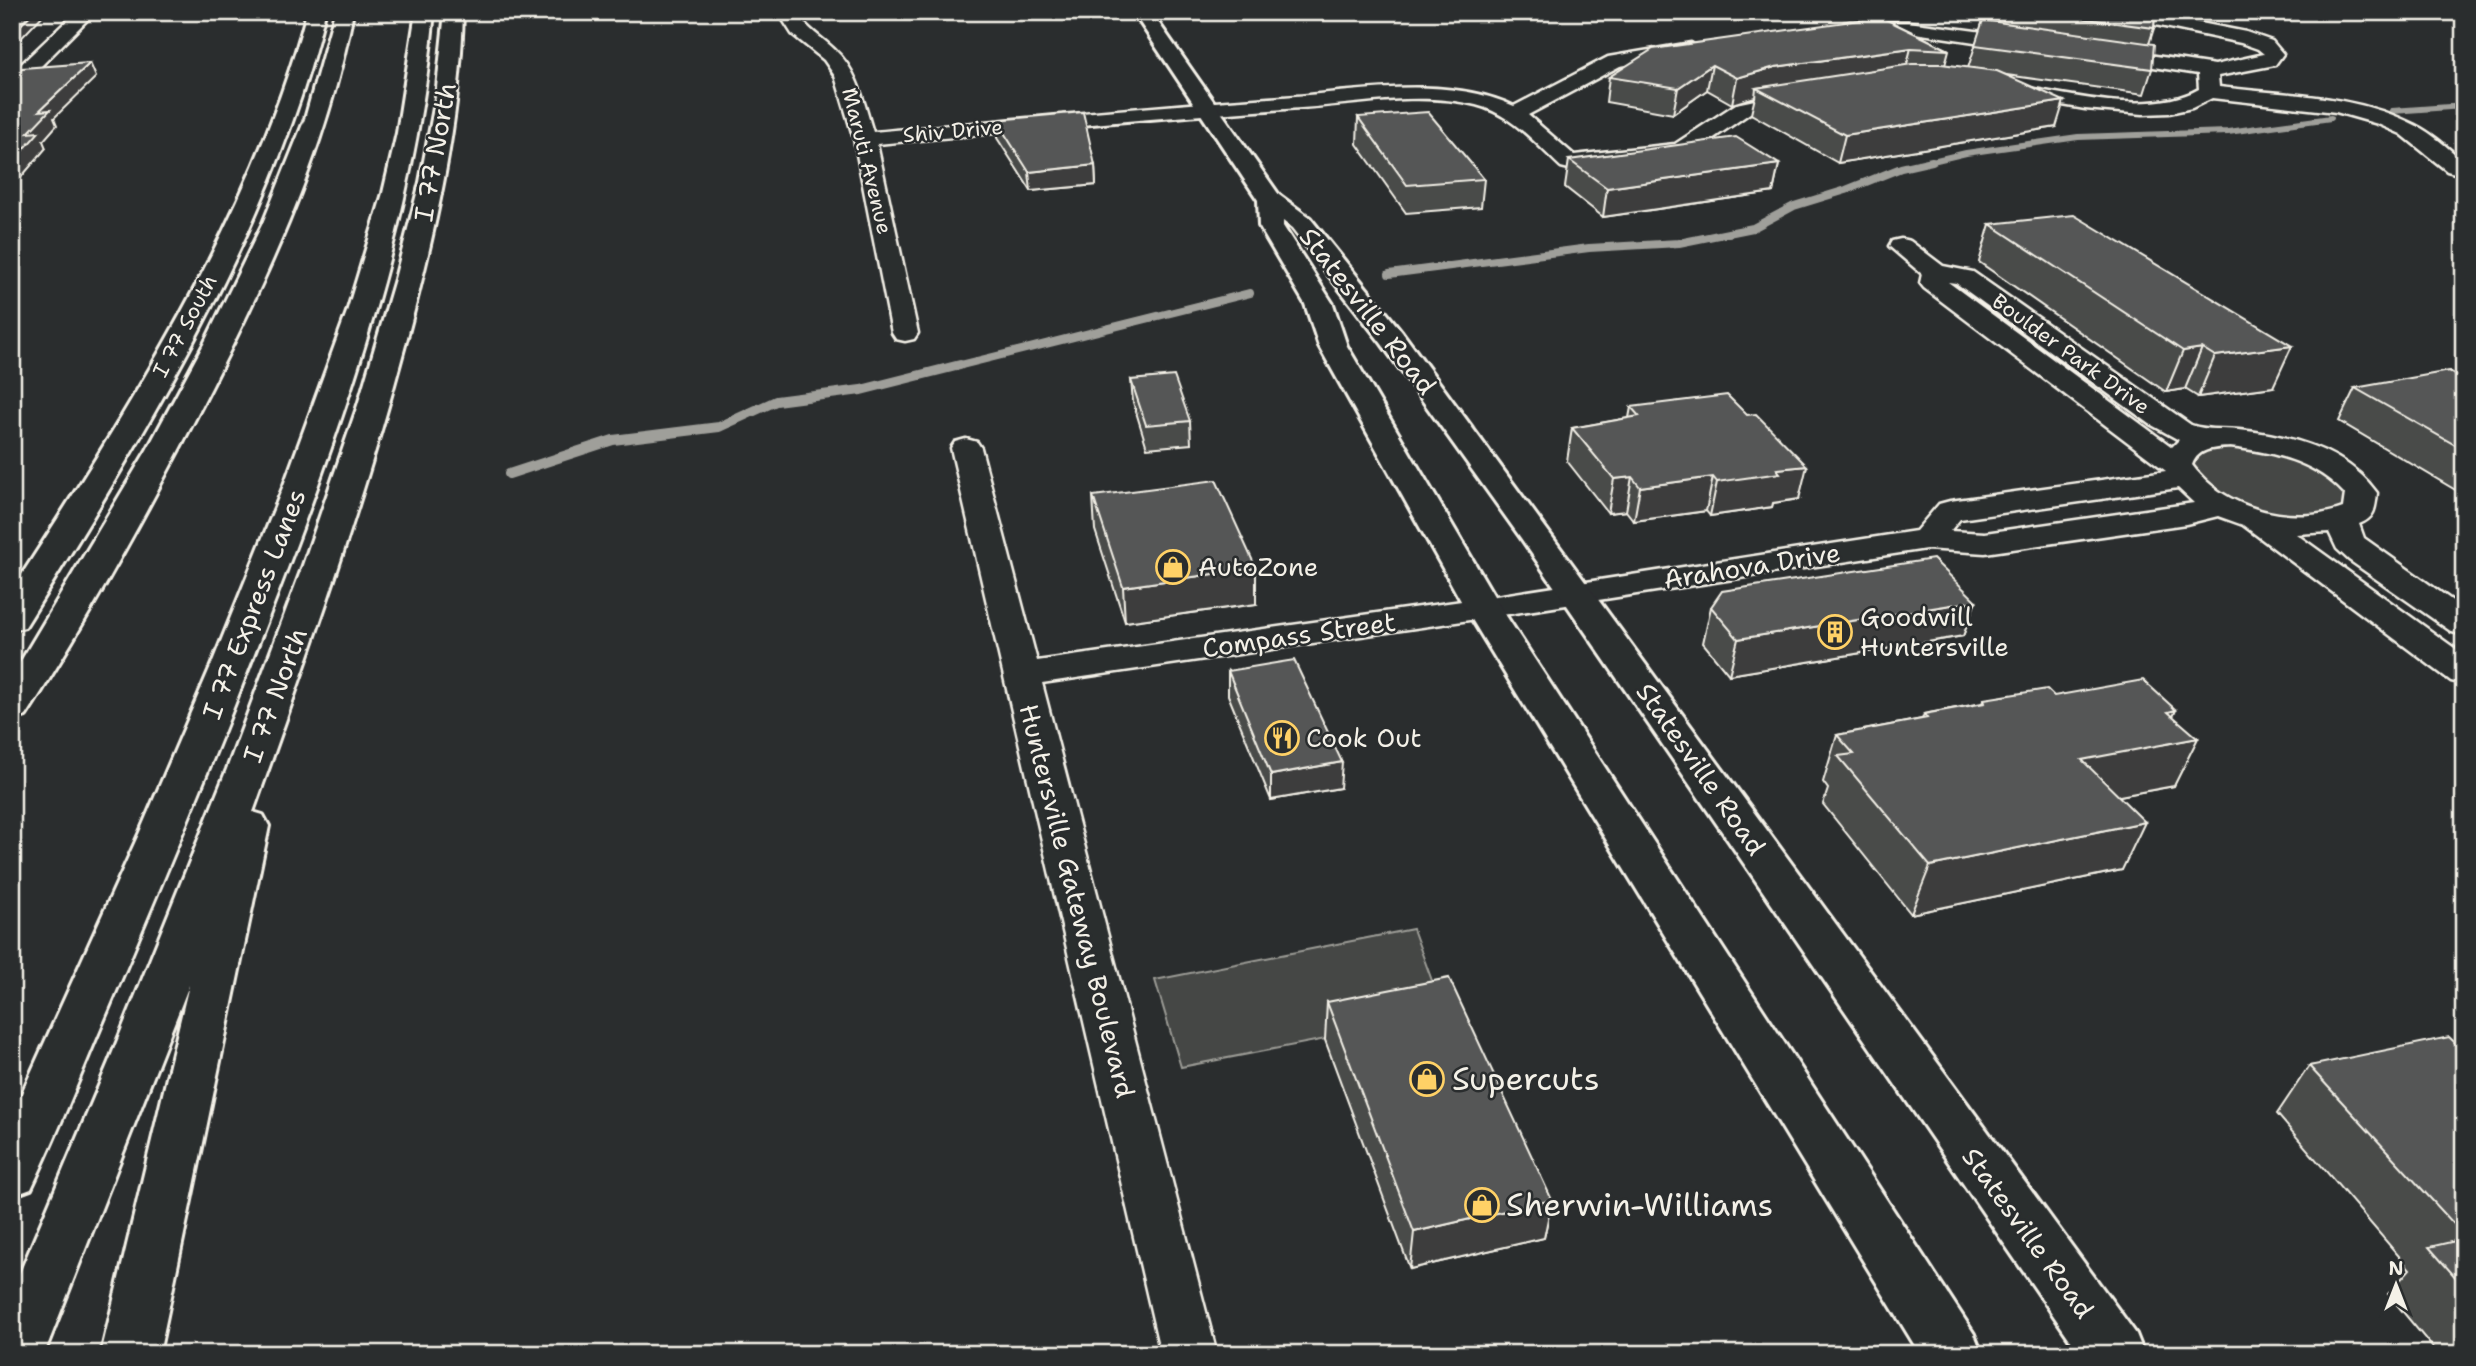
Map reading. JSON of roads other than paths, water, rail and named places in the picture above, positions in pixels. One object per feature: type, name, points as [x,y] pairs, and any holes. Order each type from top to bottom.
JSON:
[{"type":"main road","name":"I 77 South","points":[[12,620],[131,425],[215,270],[277,133],[300,69],[316,12]]},
{"type":"main road","points":[[12,707],[124,519],[228,324],[303,153],[332,66],[344,12]]},
{"type":"main road","name":"I 77 Express Lanes","points":[[12,1172],[123,925],[219,695],[332,397],[366,294],[395,187],[417,83],[425,12]]},
{"type":"main road","name":"I 77 North","points":[[15,1354],[193,915],[279,687],[379,391],[407,289],[440,137],[449,79],[454,12]]},
{"type":"main road","name":"Statesville Road","points":[[1142,12],[1270,200],[1301,223],[1392,338],[1577,594],[2115,1354]]},
{"type":"main road","name":"Statesville Road","points":[[1270,200],[1271,226],[1319,304],[1333,346],[1483,608],[1953,1354]]},
{"type":"main road","points":[[130,1354],[279,687]]},
{"type":"street","points":[[12,84],[86,12]]},
{"type":"street","name":"Maruti Avenue","points":[[787,12],[805,37],[831,56],[840,68],[865,139],[905,332]]},
{"type":"street","points":[[2080,51],[2213,70],[2268,61],[2274,54],[2265,45],[2246,38],[2117,12]]},
{"type":"street","points":[[1827,29],[1866,25],[1908,27],[2040,45]]},
{"type":"street","points":[[1514,114],[1615,61],[1708,46]]},
{"type":"street","points":[[2209,92],[2207,76],[2213,70]]},
{"type":"street","points":[[1990,88],[2118,107],[2183,104],[2201,99],[2209,92],[2312,104],[2368,114],[2408,131],[2434,147],[2455,166]]},
{"type":"street","name":"Shiv Drive","points":[[865,139],[1208,108],[1431,93],[1464,96],[1498,105],[1514,114],[1569,162],[1681,150],[1744,108],[1770,101],[1826,93]]},
{"type":"street","name":"Boulder Park Drive","points":[[1901,246],[1935,272],[1964,278],[2160,418],[2181,431],[2206,440]]},
{"type":"street","name":"Boulder Park Drive","points":[[1935,272],[1933,283],[2180,472]]},
{"type":"street","points":[[2237,512],[2303,526],[2342,522],[2358,513],[2362,500],[2355,485],[2338,470],[2284,446],[2243,439],[2206,440],[2190,445],[2179,454],[2180,472],[2197,492],[2237,512],[2464,673]]},
{"type":"street","name":"Huntersville Gateway Boulevard","points":[[966,448],[1189,1354]]},
{"type":"street","points":[[1926,539],[1950,512],[2180,472]]},
{"type":"street","name":"Arahova Drive","points":[[1577,594],[1926,539],[1985,543],[2186,514],[2237,512]]},
{"type":"street","points":[[2342,522],[2350,542],[2361,553],[2464,625]]},
{"type":"street","name":"Compass Street","points":[[1020,675],[1577,594]]},
{"type":"waterway","points":[[2392,111],[2464,106]]},
{"type":"waterway","points":[[1924,163],[1966,153],[2078,137],[2228,132],[2331,118]]},
{"type":"waterway","points":[[1389,274],[1589,248],[1679,243],[1753,228],[1794,206],[1846,190],[1901,168],[1932,161]]},
{"type":"waterway","points":[[953,367],[1250,293]]},
{"type":"waterway","points":[[509,474],[613,440],[719,427],[776,401],[861,390],[960,365]]},
{"type":"place","name":"AutoZone","points":[[1173,567]]},
{"type":"place","name":"Goodwill Huntersville","points":[[1835,632]]},
{"type":"place","name":"Cook Out","points":[[1282,738]]},
{"type":"place","name":"Supercuts","points":[[1427,1079]]},
{"type":"place","name":"Sherwin-Williams","points":[[1482,1205]]}]
